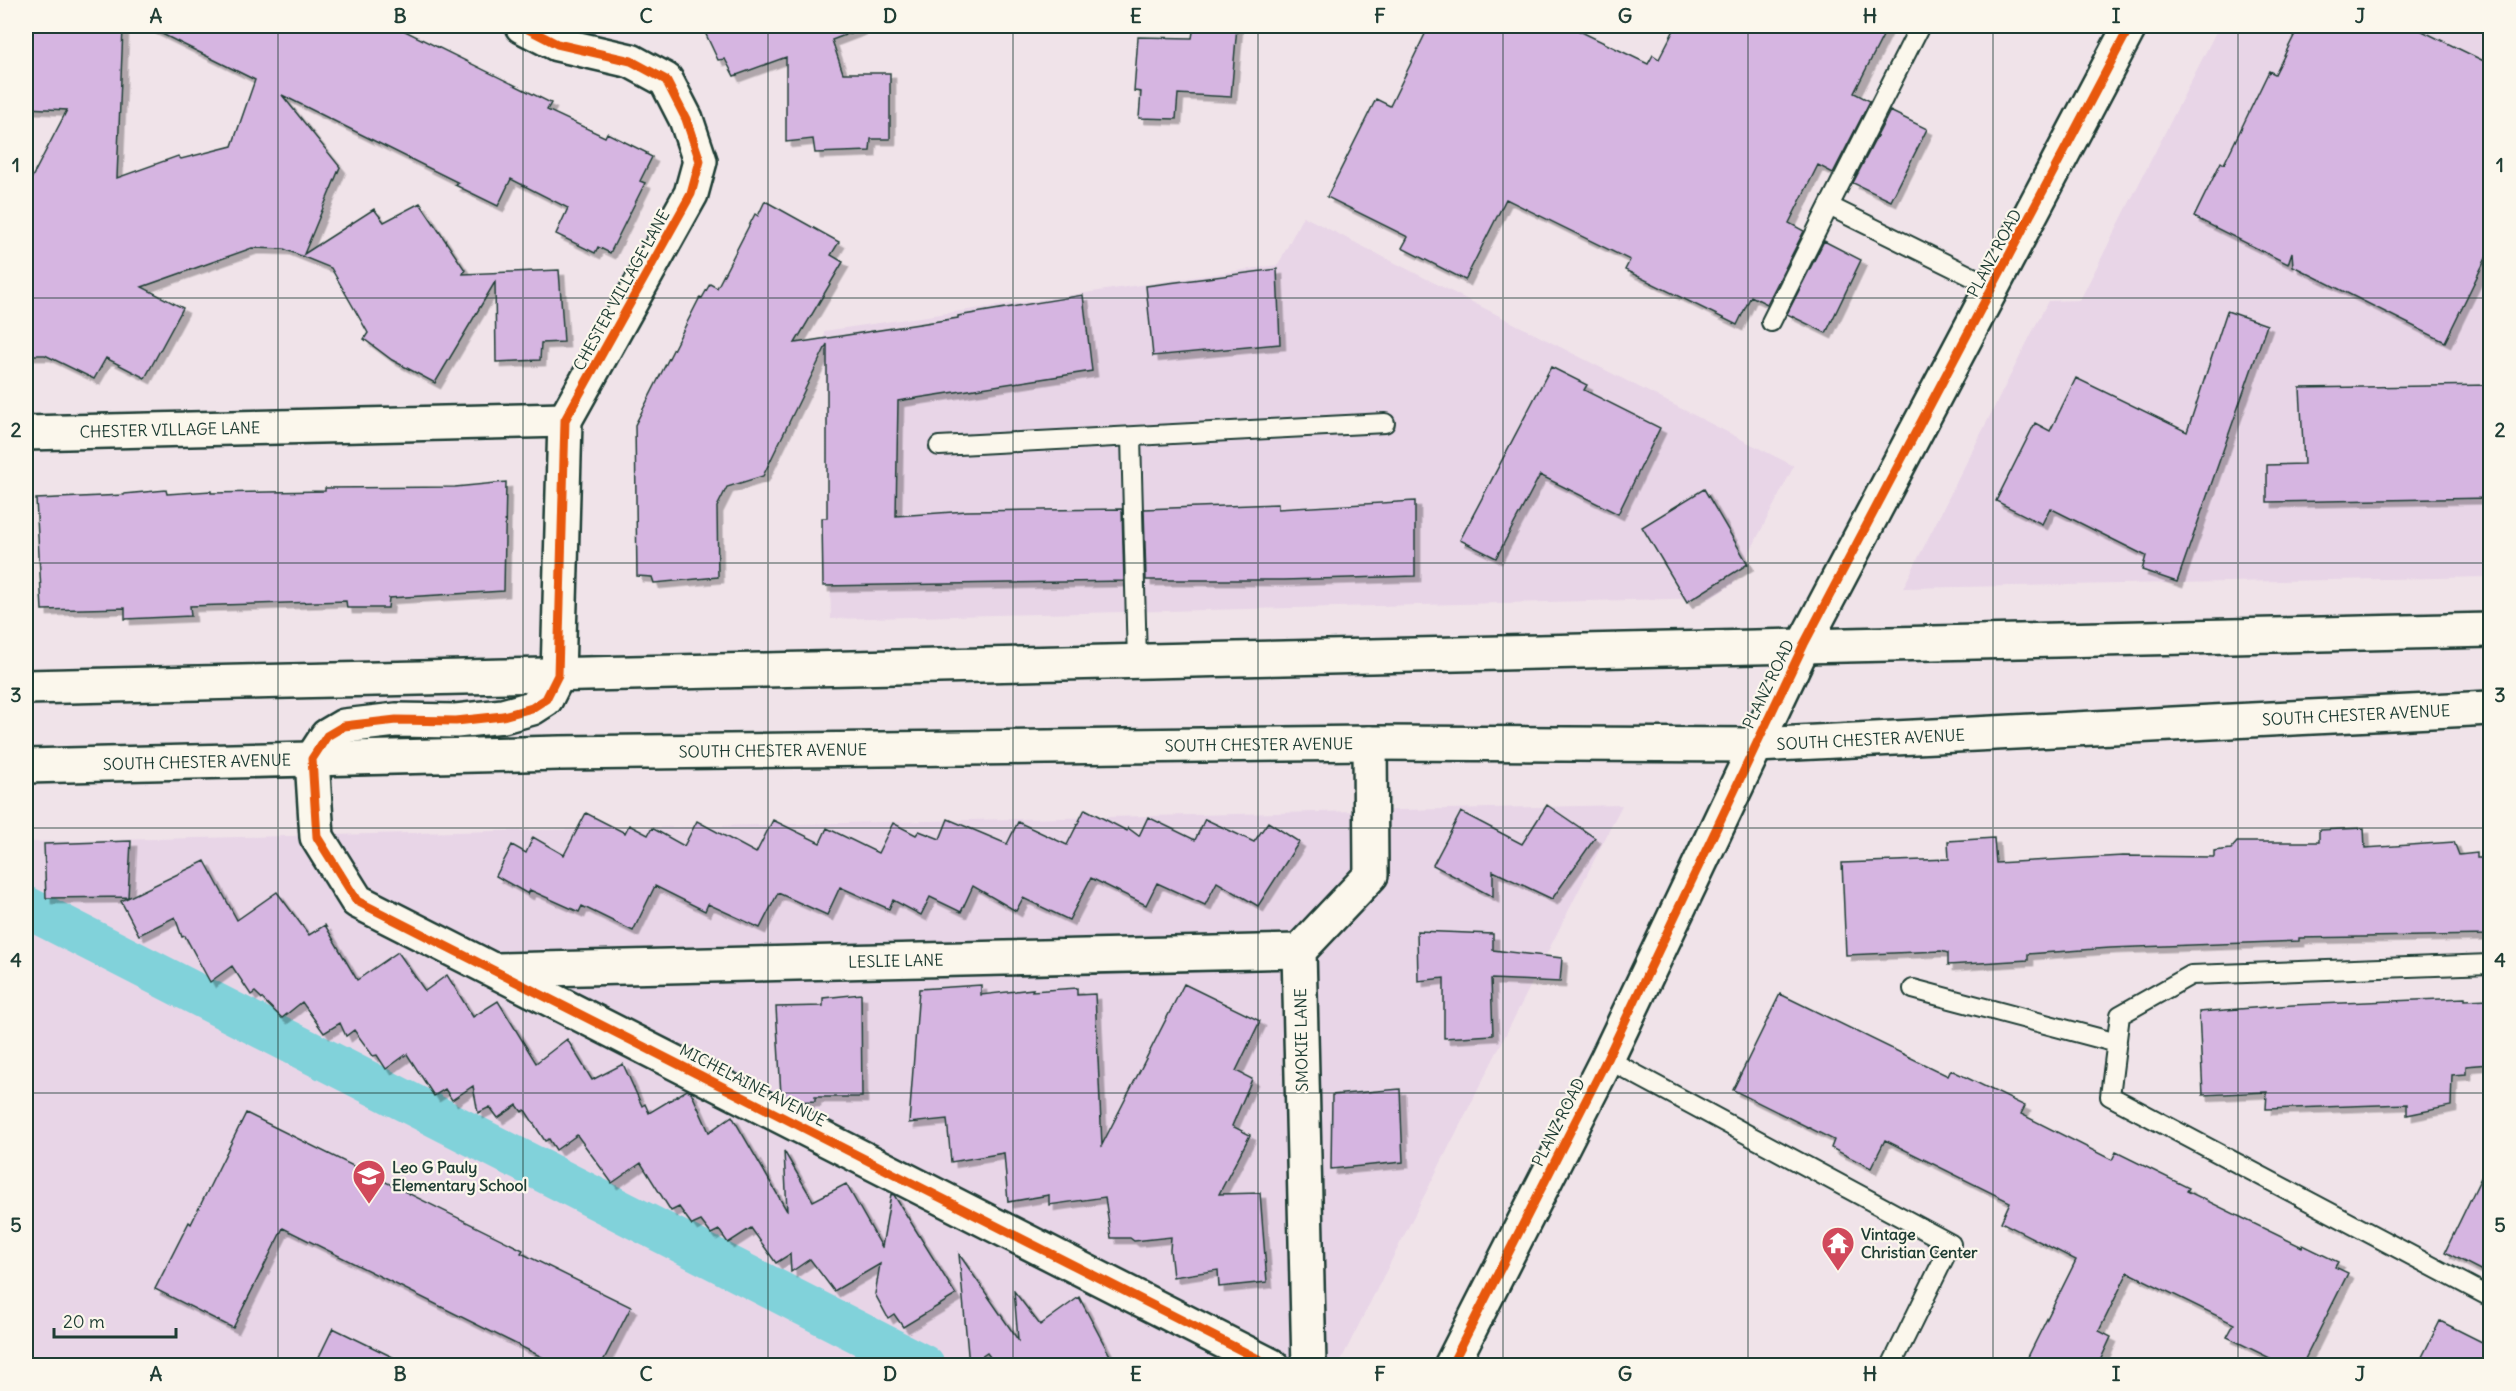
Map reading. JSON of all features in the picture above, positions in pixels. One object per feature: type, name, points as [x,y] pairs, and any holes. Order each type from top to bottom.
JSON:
[{"type":"street","name":"CHESTER VILLAGE LANE","points":[[522,26],[557,44],[630,61],[666,80],[686,119],[699,161],[692,194],[565,420],[558,675]]},
{"type":"street","name":"PLANZ ROAD","points":[[1451,1365],[1607,1059],[1804,644],[2130,26]]},
{"type":"street","name":"CHESTER VILLAGE LANE","points":[[26,433],[565,420]]},
{"type":"street","points":[[26,687],[1804,644],[2490,630]]},
{"type":"street","points":[[312,759],[327,736],[344,726],[396,720],[456,721],[502,716],[532,708],[546,699],[558,675]]},
{"type":"street","name":"SOUTH CHESTER AVENUE","points":[[26,766],[560,753],[1370,743],[1756,744],[2490,708]]},
{"type":"street","points":[[1299,951],[1371,875],[1370,743]]},
{"type":"street","name":"MICHELAINE AVENUE","points":[[312,759],[317,837],[357,901],[1272,1365]]},
{"type":"street","name":"LESLIE LANE","points":[[492,970],[1299,951]]},
{"type":"street","name":"SMOKIE LANE","points":[[1299,951],[1309,1365]]},
{"type":"lane","points":[[1771,321],[1920,26]]},
{"type":"lane","points":[[1829,206],[1993,286]]},
{"type":"lane","points":[[939,446],[1385,423]]},
{"type":"lane","points":[[1131,437],[1137,661]]},
{"type":"lane","points":[[2490,964],[2191,975],[2120,1015],[2110,1096],[2490,1297]]},
{"type":"lane","points":[[1913,989],[2117,1043]]},
{"type":"lane","points":[[1607,1059],[1951,1244],[1892,1365]]},
{"type":"shaded area","points":[[2219,26],[2490,26],[2490,577],[1903,588],[2048,301],[2080,300]]},
{"type":"shaded area","points":[[1303,216],[1794,466],[1734,583],[1711,598],[831,619],[824,331],[1278,265]]},
{"type":"shaded area","points":[[1622,805],[1338,1366],[26,1365],[26,842]]},
{"type":"building","points":[[26,26],[123,28],[117,178],[178,156],[181,159],[232,146],[255,80],[149,26],[395,26],[551,103],[547,110],[605,137],[607,133],[652,157],[640,181],[645,183],[610,253],[598,247],[595,253],[556,234],[568,208],[511,179],[498,206],[455,185],[459,183],[282,95],[340,167],[304,254],[374,209],[384,222],[420,203],[465,270],[463,274],[559,270],[564,342],[541,343],[540,360],[496,362],[495,282],[435,383],[392,360],[364,339],[368,333],[331,268],[284,249],[252,248],[142,287],[183,308],[145,378],[106,358],[94,379],[45,355],[26,355],[26,189],[67,110],[26,108]]},
{"type":"building","points":[[702,26],[860,26],[861,29],[832,40],[843,73],[890,73],[890,139],[871,139],[870,151],[815,153],[813,139],[786,142],[786,57],[734,76],[725,59],[718,60]]},
{"type":"building","points":[[1194,26],[1237,26],[1231,97],[1178,94],[1176,119],[1139,118],[1141,92],[1134,91],[1138,37],[1192,38]]},
{"type":"building","points":[[1429,26],[1569,26],[1648,64],[1653,55],[1659,59],[1676,26],[1888,26],[1854,93],[1870,101],[1833,173],[1818,165],[1789,223],[1804,231],[1767,304],[1751,296],[1737,325],[1625,270],[1630,260],[1506,199],[1465,280],[1402,248],[1408,237],[1327,197],[1376,99],[1390,106]]},
{"type":"building","points":[[2299,26],[2412,26],[2490,64],[2490,250],[2445,342],[2293,266],[2292,252],[2288,264],[2194,217],[2221,162],[2224,164],[2269,71],[2275,74]]},
{"type":"building","points":[[1890,111],[1927,129],[1891,201],[1853,183]]},
{"type":"building","points":[[765,201],[839,242],[831,255],[843,262],[795,343],[958,318],[958,316],[1083,295],[1092,371],[898,401],[896,516],[967,511],[1122,509],[1124,581],[823,586],[822,518],[827,518],[827,344],[763,476],[727,487],[717,507],[718,577],[654,583],[652,577],[637,576],[635,425],[700,297],[702,298],[710,284],[717,288],[755,214],[758,216]]},
{"type":"building","points":[[1824,241],[1861,260],[1826,333],[1787,314]]},
{"type":"building","points":[[1277,269],[1280,344],[1153,356],[1146,286]]},
{"type":"building","points":[[2227,311],[2267,325],[2177,582],[2142,570],[2146,556],[2050,508],[2042,524],[1996,501],[2035,423],[2050,431],[2076,378],[2187,432]]},
{"type":"building","points":[[1551,367],[1587,385],[1584,390],[1660,428],[1618,514],[1540,475],[1496,558],[1460,540]]},
{"type":"building","points":[[2490,385],[2490,498],[2267,502],[2267,465],[2304,464],[2300,388]]},
{"type":"building","points":[[506,482],[504,591],[389,598],[388,608],[347,608],[346,601],[190,606],[191,616],[125,619],[125,608],[42,610],[36,499],[124,495],[166,490],[167,494],[211,491],[211,493],[325,491],[325,488],[455,487]]},
{"type":"building","points":[[1704,489],[1748,564],[1687,602],[1642,527]]},
{"type":"building","points":[[1415,501],[1415,576],[1284,580],[1146,580],[1144,509],[1278,504],[1278,509]]},
{"type":"building","points":[[1547,805],[1595,838],[1552,899],[1493,871],[1493,897],[1433,865],[1461,812],[1522,844]]},
{"type":"building","points":[[1085,809],[1127,831],[1128,828],[1139,836],[1148,817],[1195,840],[1205,819],[1254,842],[1268,822],[1299,842],[1258,906],[1217,882],[1205,905],[1157,883],[1146,905],[1091,878],[1069,920],[1023,898],[1016,911],[973,886],[961,912],[930,897],[921,915],[893,900],[889,909],[840,887],[827,915],[778,893],[760,928],[708,904],[705,911],[655,886],[633,931],[582,906],[579,912],[530,890],[528,894],[496,876],[512,845],[526,853],[533,837],[564,855],[586,813],[625,833],[629,825],[648,835],[652,828],[684,846],[697,821],[756,853],[773,820],[820,843],[827,828],[878,853],[893,823],[916,835],[919,831],[940,839],[948,819],[1007,844],[1018,822],[1067,845]]},
{"type":"building","points":[[2364,828],[2365,848],[2454,842],[2459,855],[2477,853],[2477,858],[2490,858],[2490,935],[2299,938],[2299,941],[2110,948],[2028,954],[2028,960],[1948,965],[1948,953],[1941,951],[1846,955],[1842,863],[1949,859],[1948,841],[1994,838],[1996,863],[2123,856],[2214,857],[2214,851],[2231,849],[2237,842],[2319,842],[2319,830]]},
{"type":"building","points":[[131,841],[128,897],[46,898],[44,844]]},
{"type":"building","points":[[205,861],[237,920],[277,892],[309,935],[325,925],[357,980],[398,952],[425,991],[447,975],[473,1017],[498,1001],[536,1063],[567,1039],[592,1080],[623,1064],[642,1106],[645,1104],[649,1113],[687,1090],[691,1092],[709,1132],[732,1116],[787,1211],[784,1151],[813,1201],[846,1184],[882,1247],[891,1194],[894,1195],[956,1295],[903,1327],[894,1314],[888,1318],[875,1294],[880,1264],[834,1291],[810,1259],[791,1272],[790,1254],[776,1263],[751,1228],[728,1243],[719,1230],[711,1234],[701,1221],[692,1225],[679,1207],[671,1211],[641,1163],[612,1183],[577,1135],[556,1150],[549,1139],[545,1141],[525,1110],[522,1112],[517,1105],[498,1118],[490,1107],[478,1113],[473,1086],[452,1100],[445,1089],[434,1096],[407,1054],[386,1069],[377,1055],[373,1056],[354,1030],[346,1036],[340,1023],[324,1033],[302,1002],[282,1018],[255,992],[251,995],[232,966],[210,982],[185,936],[182,937],[175,917],[139,935],[121,901]]},
{"type":"building","points":[[1417,931],[1493,934],[1493,950],[1562,958],[1560,982],[1491,979],[1493,1035],[1444,1038],[1444,978],[1418,981]]},
{"type":"building","points":[[1184,984],[1260,1021],[1236,1071],[1252,1079],[1232,1126],[1250,1135],[1219,1194],[1260,1193],[1267,1282],[1219,1287],[1218,1270],[1173,1277],[1171,1237],[1134,1241],[1130,1238],[1111,1238],[1105,1197],[1049,1205],[1049,1195],[1008,1202],[1004,1153],[951,1162],[947,1119],[909,1123],[919,989],[981,985],[981,995],[1033,989],[1032,991],[1077,988],[1077,995],[1095,994],[1102,1145]]},
{"type":"building","points":[[861,994],[862,1097],[815,1097],[815,1101],[794,1102],[781,1095],[776,1007],[823,1006],[823,998]]},
{"type":"building","points":[[1780,994],[1948,1076],[1951,1070],[2025,1106],[2021,1114],[2112,1160],[2116,1152],[2189,1188],[2187,1191],[2338,1262],[2335,1267],[2348,1273],[2302,1365],[2284,1365],[2227,1337],[2234,1324],[2128,1272],[2099,1331],[2111,1337],[2098,1365],[2024,1365],[2076,1260],[2001,1222],[2010,1202],[1885,1140],[1871,1168],[1831,1148],[1834,1140],[1733,1090]]},
{"type":"building","points":[[2465,998],[2465,1000],[2490,999],[2490,1064],[2466,1066],[2466,1074],[2452,1075],[2451,1106],[2407,1115],[2407,1104],[2266,1109],[2267,1092],[2203,1095],[2199,1012],[2293,1005]]},
{"type":"building","points":[[1400,1089],[1403,1162],[1331,1169],[1332,1095]]},
{"type":"building","points":[[246,1113],[523,1250],[521,1253],[631,1307],[601,1365],[558,1365],[283,1228],[233,1328],[155,1289],[189,1222],[191,1224]]},
{"type":"building","points":[[2490,1159],[2490,1275],[2445,1252]]},
{"type":"building","points":[[959,1254],[1018,1340],[1014,1291],[1040,1325],[1079,1297],[1115,1365],[996,1365],[987,1353],[969,1365]]},
{"type":"building","points":[[2440,1321],[2490,1346],[2490,1365],[2418,1365]]},
{"type":"building","points":[[333,1328],[409,1365],[315,1365]]},
{"type":"waterway","points":[[26,907],[924,1366]]},
{"type":"cycle path","points":[[522,26],[557,44],[631,61],[666,80],[686,119],[700,161],[691,194],[565,420],[558,675],[546,699],[532,708],[503,716],[456,721],[396,720],[344,726],[327,736],[312,759],[317,837],[357,901],[1272,1366]]},
{"type":"cycle path","points":[[1451,1366],[1607,1059],[1804,644],[2130,26]]},
{"type":"place","name":"Leo G Pauly Elementary School","points":[[369,1205]]},
{"type":"place","name":"Vintage Christian Center","points":[[1838,1272]]}]
